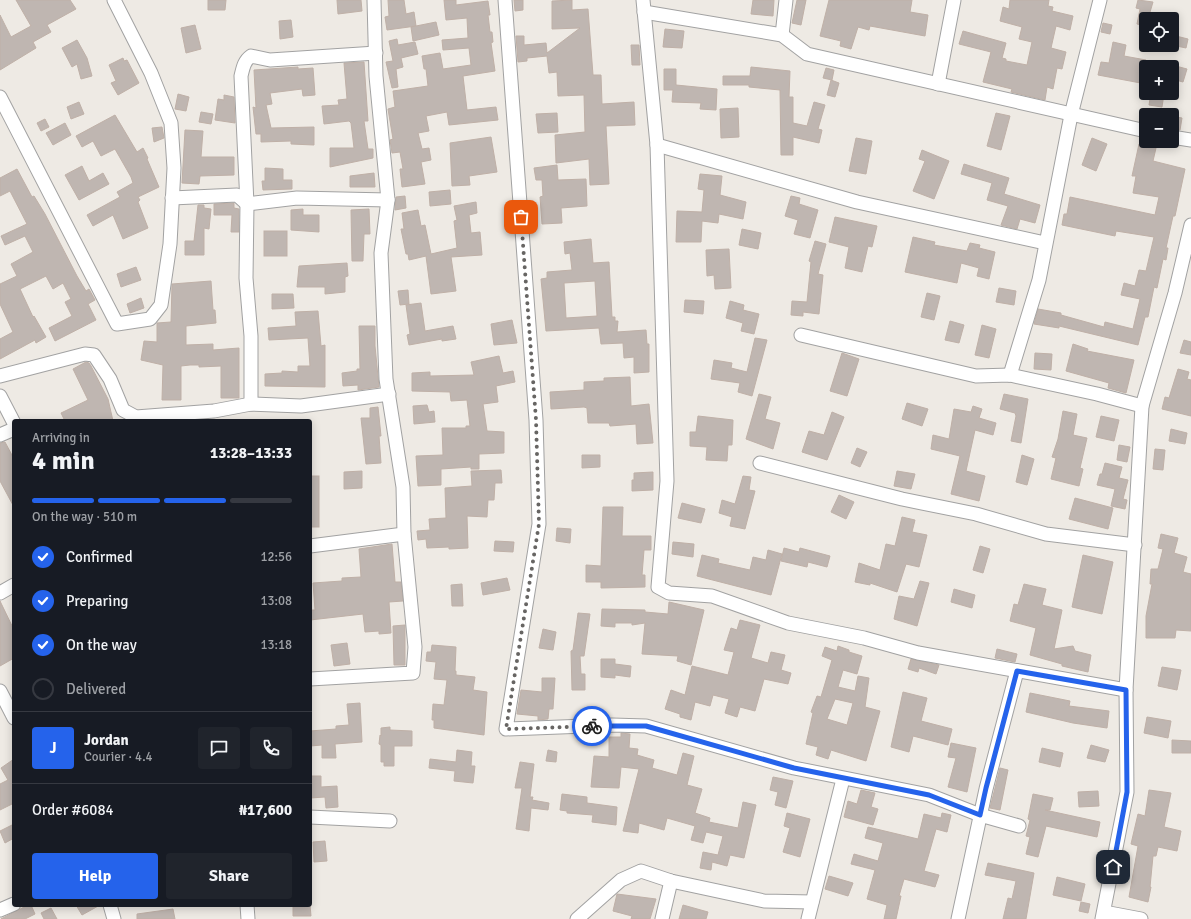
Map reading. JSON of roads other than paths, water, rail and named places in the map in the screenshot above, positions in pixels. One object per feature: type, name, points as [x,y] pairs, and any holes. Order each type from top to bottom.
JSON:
[{"type":"street","points":[[0,97],[4,116],[117,324],[150,320],[161,305],[170,244],[174,168],[171,123],[151,73],[114,0]]},
{"type":"street","points":[[312,679],[413,673],[414,647],[404,534],[403,487],[389,394],[381,253],[388,200],[376,76],[374,0]]},
{"type":"street","points":[[505,0],[536,412],[539,524],[506,729],[646,726],[794,768],[929,795],[980,815],[1019,826]]},
{"type":"street","points":[[782,35],[786,0]]},
{"type":"street","points":[[938,84],[954,0]]},
{"type":"street","points":[[1010,375],[1039,280],[1071,115],[1100,0]]},
{"type":"street","points":[[1126,690],[918,653],[864,638],[788,623],[712,596],[670,593],[658,587],[667,481],[657,145],[644,6],[782,35],[807,54],[1139,130]]},
{"type":"street","points":[[251,404],[251,336],[246,278],[247,204],[241,76],[247,59],[251,56],[270,60],[376,53]]},
{"type":"street","points":[[1179,138],[1191,140]]},
{"type":"street","points":[[657,145],[857,202],[1045,243]]},
{"type":"street","points":[[172,198],[237,195],[247,204],[297,198],[388,200]]},
{"type":"street","points":[[1141,919],[1103,916],[1127,792],[1126,690],[1142,406],[1175,293],[1191,225]]},
{"type":"street","points":[[801,335],[976,376],[1010,375],[1097,394],[1142,406]]},
{"type":"street","points":[[0,376],[85,354],[94,354],[110,378],[124,410],[136,417],[214,412],[251,404],[301,406],[389,394]]},
{"type":"street","points":[[0,396],[12,419]]},
{"type":"street","points":[[0,435],[12,429]]},
{"type":"street","points":[[760,463],[902,499],[976,514],[1046,534],[1135,545]]},
{"type":"street","points":[[312,546],[404,534]]},
{"type":"street","points":[[0,593],[12,586]]},
{"type":"street","points":[[958,919],[987,781],[1017,671]]},
{"type":"street","points":[[0,691],[12,714]]},
{"type":"street","points":[[808,919],[843,779]]},
{"type":"street","points":[[312,817],[390,821]]},
{"type":"street","points":[[577,919],[621,880],[641,871],[671,881],[764,901],[812,902]]},
{"type":"street","points":[[662,919],[671,881]]},
{"type":"street","points":[[0,910],[12,905]]},
{"type":"street","points":[[111,907],[114,919]]},
{"type":"street","points":[[246,907],[248,919]]}]
